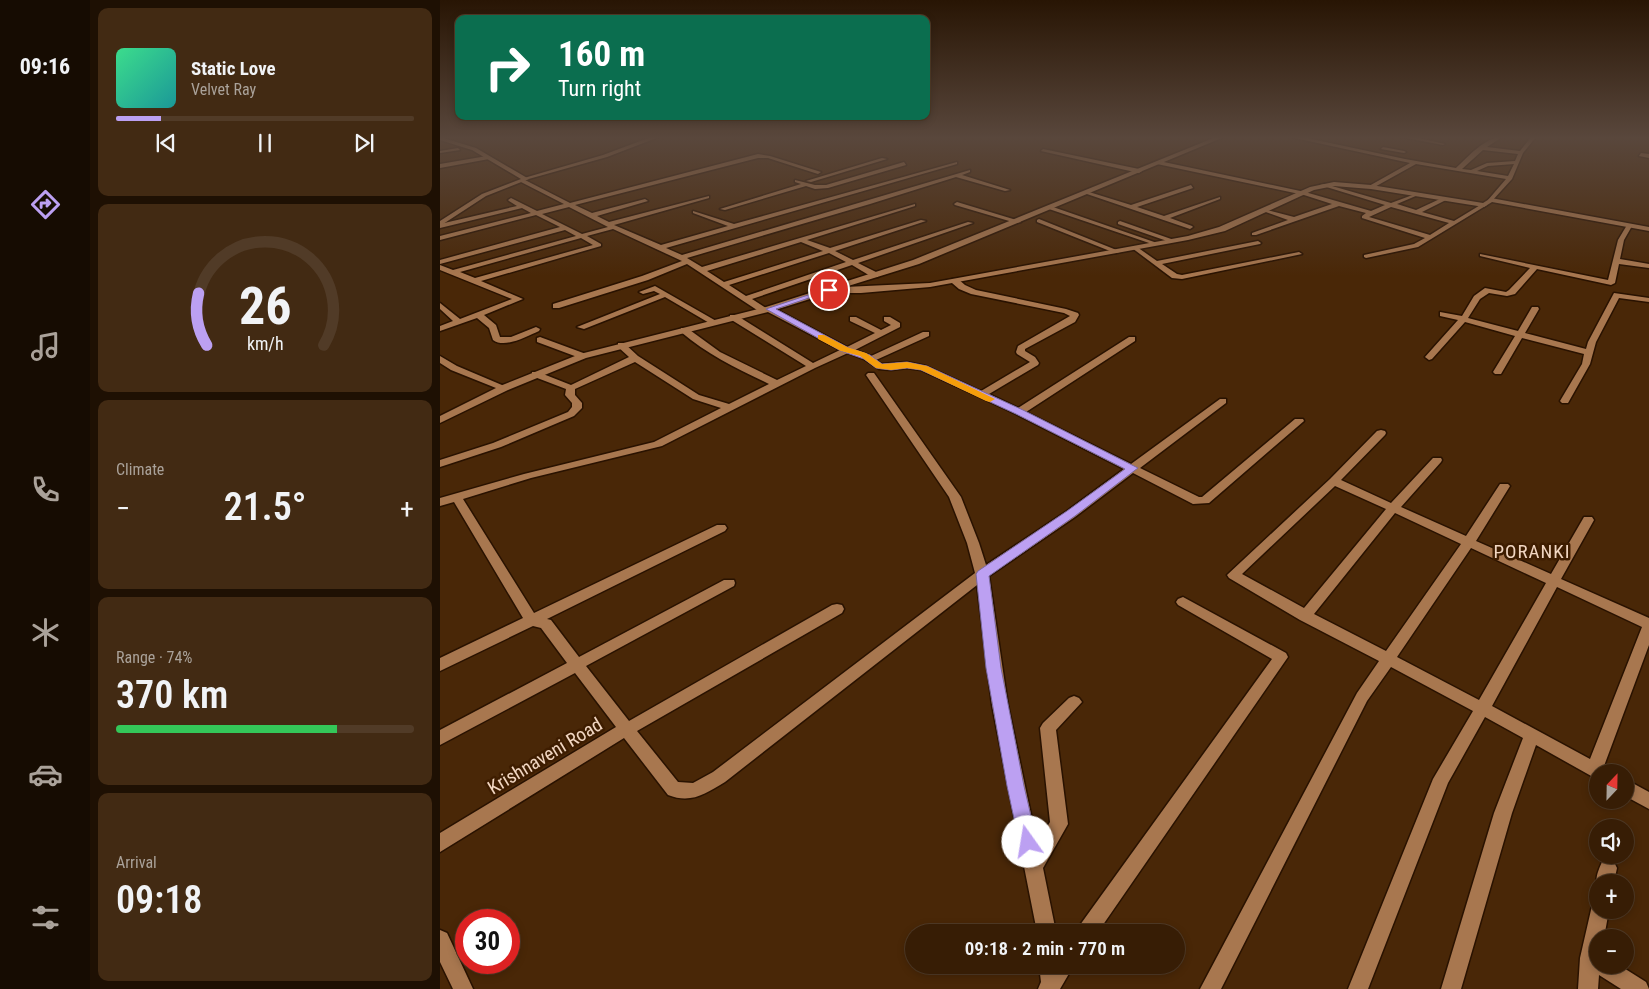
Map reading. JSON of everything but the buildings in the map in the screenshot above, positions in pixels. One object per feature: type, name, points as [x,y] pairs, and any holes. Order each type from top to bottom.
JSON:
[{"type":"street","points":[[440,225],[449,217],[491,192],[515,183]]},
{"type":"street","points":[[530,183],[684,259],[745,299],[848,350],[871,359],[876,364],[883,367],[907,365],[923,368],[1019,412],[1193,500],[1205,500],[1299,421]]},
{"type":"street","points":[[440,238],[652,183]]},
{"type":"street","points":[[723,209],[802,183]]},
{"type":"street","points":[[803,183],[822,188],[838,183]]},
{"type":"street","points":[[845,183],[866,190]]},
{"type":"street","points":[[659,248],[889,183]]},
{"type":"street","points":[[556,306],[645,278],[684,259],[929,183]]},
{"type":"street","points":[[984,183],[1007,190]]},
{"type":"street","points":[[440,420],[535,374],[583,356],[766,310],[916,262],[1113,183]]},
{"type":"street","points":[[1254,183],[1300,193],[1371,213]]},
{"type":"street","points":[[1254,234],[1339,203],[1380,183]]},
{"type":"street","points":[[1366,256],[1416,246],[1484,206],[1506,183]]},
{"type":"street","points":[[829,290],[901,288],[956,281],[1172,241],[1222,229],[1300,193],[1324,185],[1350,184],[1408,193],[1415,191],[1444,199],[1484,206]]},
{"type":"street","points":[[1324,185],[1454,223]]},
{"type":"street","points":[[1132,207],[1191,187]]},
{"type":"street","points":[[1415,191],[1364,217],[1430,237]]},
{"type":"street","points":[[1087,194],[1190,227]]},
{"type":"street","points":[[454,272],[582,236],[612,225],[707,197]]},
{"type":"street","points":[[1165,218],[1218,198]]},
{"type":"street","points":[[1416,212],[1444,199]]},
{"type":"street","points":[[474,281],[518,266],[537,264],[599,245],[511,200]]},
{"type":"street","points":[[1491,200],[1649,229]]},
{"type":"street","points":[[592,215],[645,201]]},
{"type":"street","points":[[957,204],[1018,222]]},
{"type":"street","points":[[702,270],[913,205]]},
{"type":"street","points":[[440,225],[522,206]]},
{"type":"street","points":[[1051,208],[1156,244]]},
{"type":"street","points":[[1265,210],[1293,219]]},
{"type":"street","points":[[696,212],[733,226]]},
{"type":"street","points":[[440,217],[449,217]]},
{"type":"street","points":[[760,219],[828,250],[874,275]]},
{"type":"street","points":[[722,285],[923,221]]},
{"type":"street","points":[[1039,222],[1117,252]]},
{"type":"street","points":[[745,299],[970,223]]},
{"type":"street","points":[[1120,223],[1172,241]]},
{"type":"street","points":[[1072,234],[1100,225]]},
{"type":"street","points":[[1482,255],[1610,283],[1621,240],[1630,226]]},
{"type":"street","points":[[440,262],[565,228]]},
{"type":"street","points":[[1156,263],[1258,243]]},
{"type":"street","points":[[1135,248],[1175,276],[1182,277],[1299,254]]},
{"type":"street","points":[[1616,261],[1649,266]]},
{"type":"street","points":[[440,267],[520,300],[440,329]]},
{"type":"street","points":[[1429,358],[1464,319],[1477,298],[1485,292],[1494,291],[1507,294],[1512,292],[1535,267]]},
{"type":"street","points":[[956,281],[962,287],[974,292],[1066,311],[1074,315],[1072,320],[1030,342],[1020,350],[1035,363],[981,395]]},
{"type":"street","points":[[643,292],[655,288],[714,322]]},
{"type":"street","points":[[581,327],[666,294]]},
{"type":"street","points":[[1565,401],[1590,353],[1592,342],[1617,295],[1649,300]]},
{"type":"street","points":[[440,305],[458,321]]},
{"type":"street","points":[[1498,372],[1536,309]]},
{"type":"street","points":[[1443,314],[1590,353]]},
{"type":"street","points":[[479,315],[493,327],[497,340],[512,339],[536,329]]},
{"type":"street","points":[[733,318],[812,366]]},
{"type":"street","points":[[853,319],[881,333]]},
{"type":"street","points":[[532,620],[446,499],[669,440],[897,324],[887,319]]},
{"type":"street","points":[[684,330],[720,357],[777,384]]},
{"type":"street","points":[[871,359],[926,334]]},
{"type":"street","points":[[1019,412],[1132,339]]},
{"type":"street","points":[[540,340],[583,356]]},
{"type":"street","points":[[622,345],[635,358],[696,397],[730,408]]},
{"type":"street","points":[[535,374],[572,388],[635,358]]},
{"type":"street","points":[[440,360],[454,368],[504,388]]},
{"type":"street","points":[[871,375],[955,497],[973,543],[982,574],[1000,705],[1045,924]]},
{"type":"street","points":[[440,464],[496,445],[571,414],[578,405],[570,395],[572,388]]},
{"type":"street","points":[[837,609],[642,722],[626,729],[674,790],[695,791],[751,754],[982,574],[1071,514],[1222,401]]},
{"type":"street","points":[[1381,433],[1334,481],[1233,575],[1305,616],[1388,658],[1589,767]]},
{"type":"street","points":[[1305,616],[1393,508],[1437,460]]},
{"type":"street","points":[[1334,481],[1649,625],[1599,764]]},
{"type":"street","points":[[1210,989],[1362,696],[1469,542],[1504,486]]},
{"type":"street","points":[[1358,989],[1441,779],[1588,520]]},
{"type":"street","points":[[440,666],[721,528]]},
{"type":"street","points":[[440,738],[729,583]]},
{"type":"street","points":[[1093,924],[1281,657],[1182,602]]},
{"type":"street","name":"Krishnaveni Road","points":[[440,843],[626,729],[576,666],[546,624],[532,620]]},
{"type":"street","points":[[1034,865],[1059,824],[1048,728],[1074,702]]},
{"type":"street","points":[[1451,989],[1503,813],[1532,736]]},
{"type":"street","points":[[1634,792],[1649,801]]},
{"type":"street","points":[[440,940],[463,989]]},
{"type":"street","points":[[1588,989],[1592,974]]},
{"type":"street","points":[[1615,974],[1639,989]]},
{"type":"slow traffic","points":[[821,337],[844,349],[863,354],[880,366],[917,366],[990,399]]},
{"type":"district","name":"PORANKI","points":[[1532,551]]},
{"type":"route","points":[[829,290],[770,309],[844,349],[863,354],[880,366],[907,365],[923,368],[1019,412],[1132,468],[1071,514],[982,574],[993,668],[1028,842]]}]
